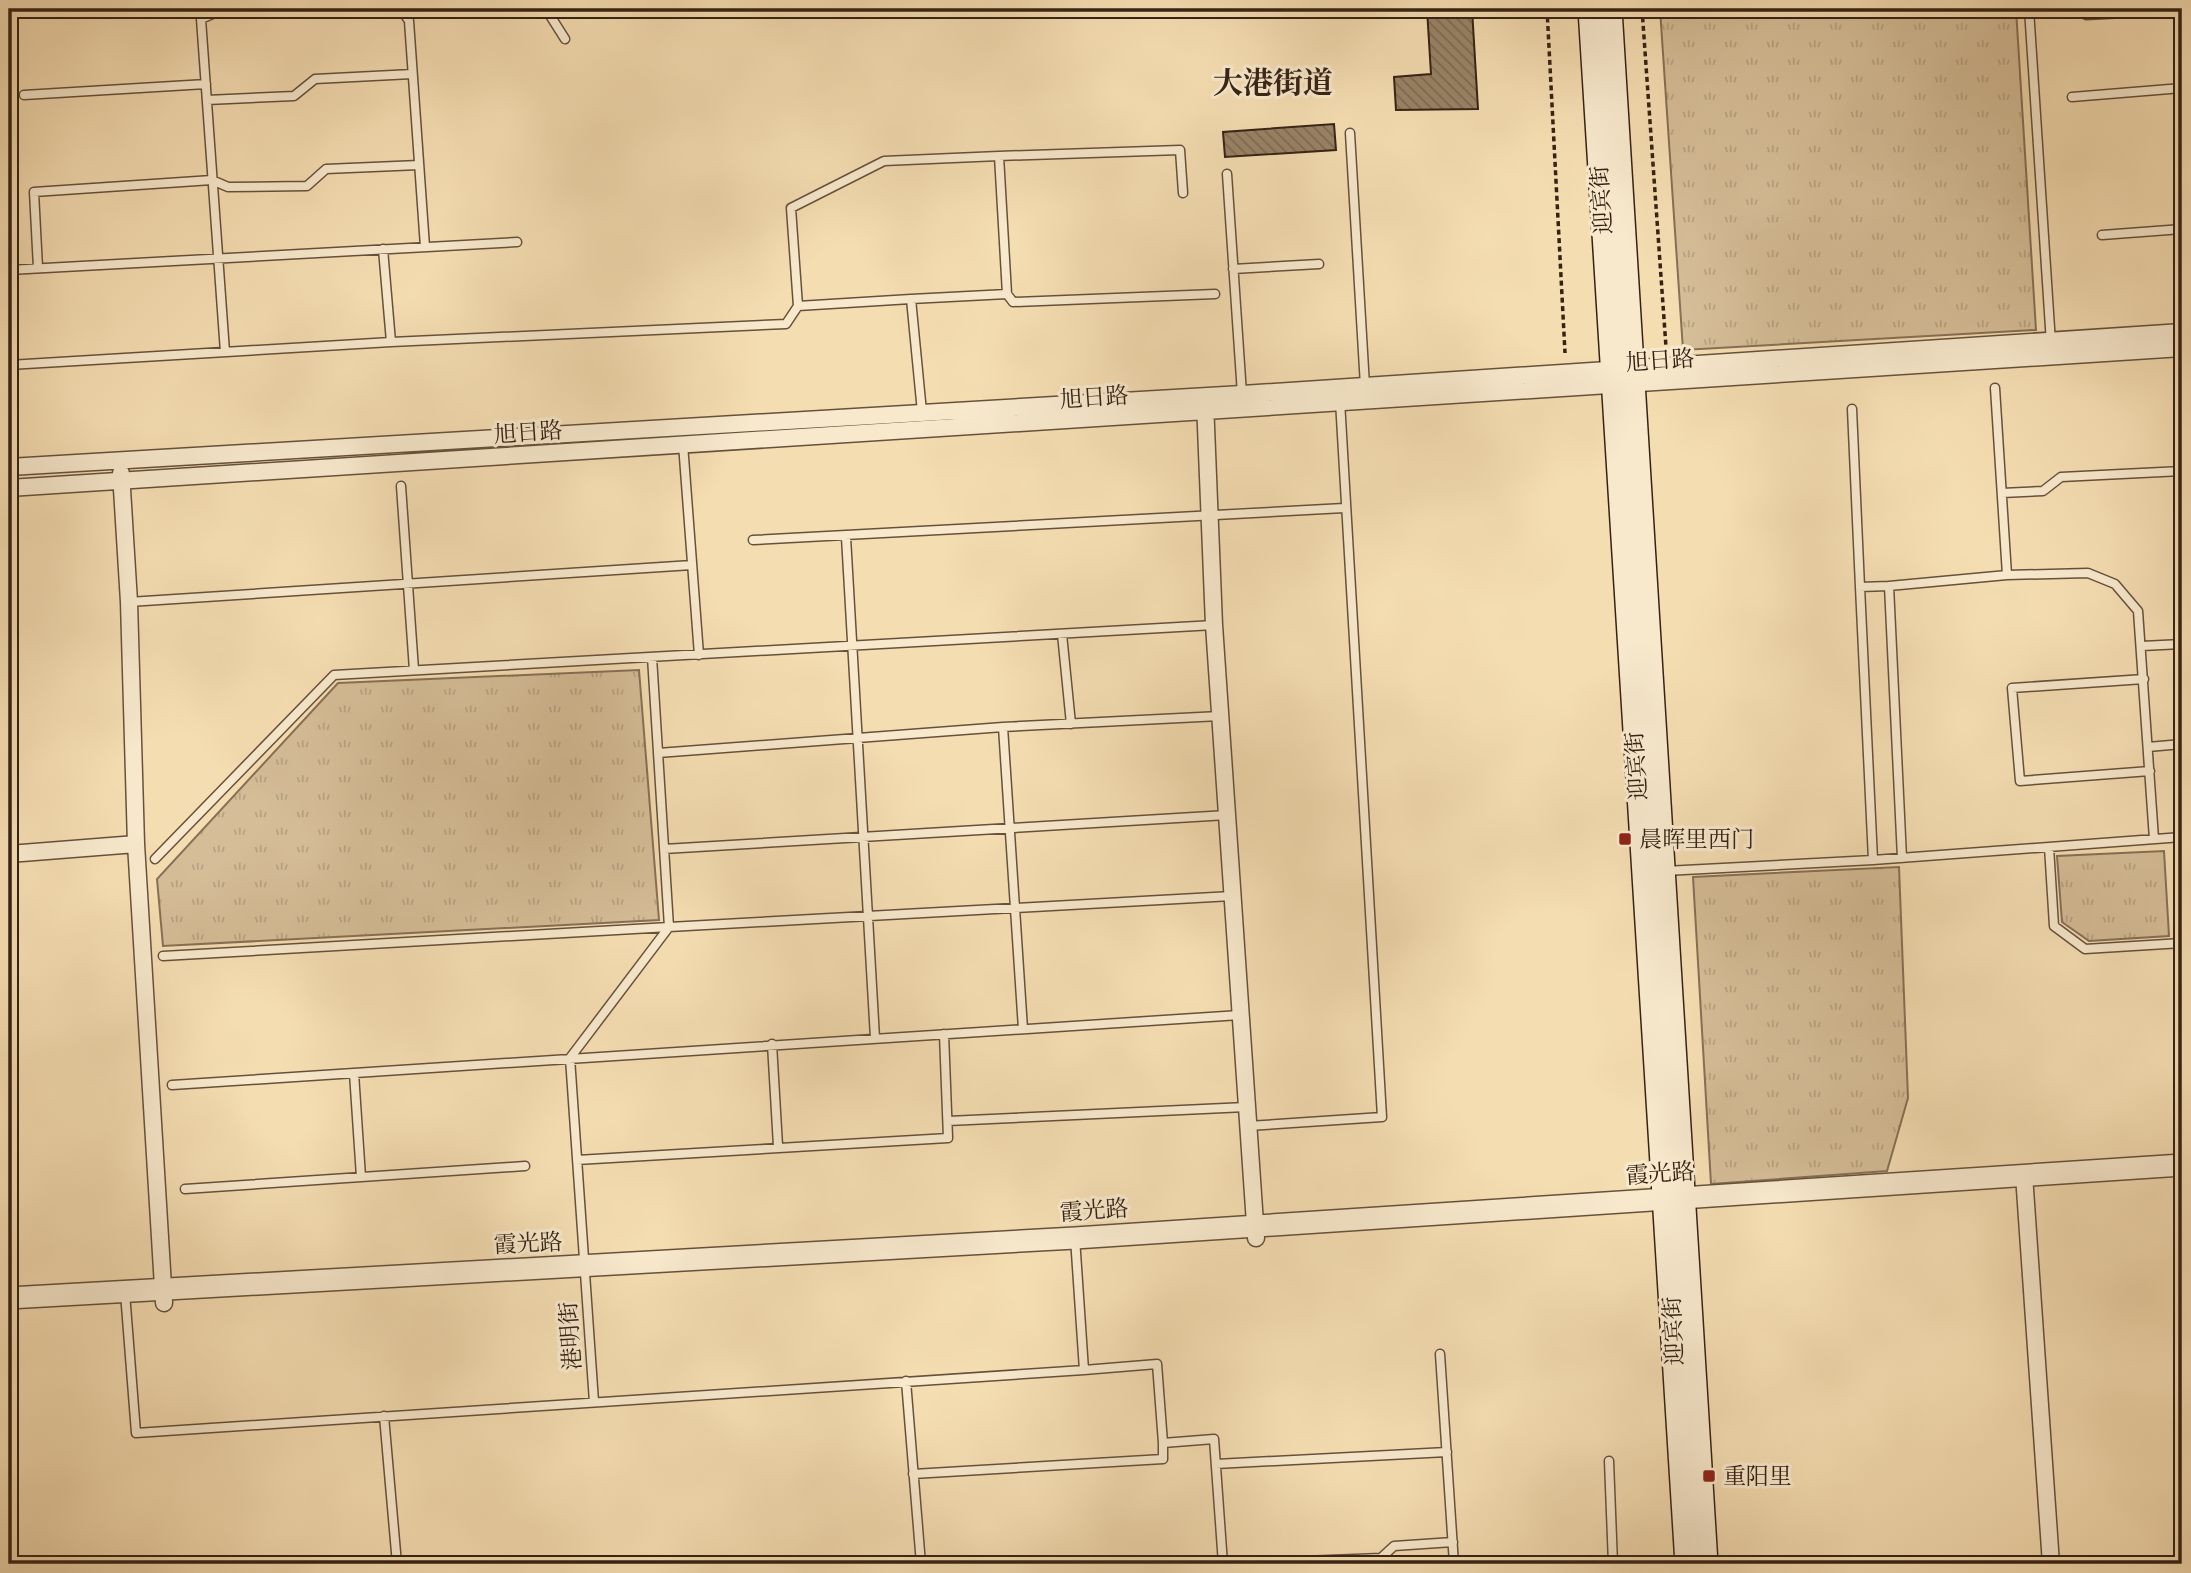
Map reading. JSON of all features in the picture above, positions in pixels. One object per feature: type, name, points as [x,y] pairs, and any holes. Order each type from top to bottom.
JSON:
[{"type":"main road","name":"迎宾街","points":[[1590,9],[1662,871],[1687,1564]]},
{"type":"main road","name":"迎宾街","points":[[1610,9],[1621,377],[1673,1205],[1706,1564]]},
{"type":"street","name":"旭日路","points":[[2052,349],[2182,332]]},
{"type":"street","name":"旭日路","points":[[1340,396],[1366,385],[1621,377],[2052,349],[2182,348]]},
{"type":"street","name":"旭日路","points":[[9,488],[683,445],[1242,402],[1340,396],[1366,403],[1621,377]]},
{"type":"street","name":"旭日路","points":[[9,467],[922,412],[1205,405]]},
{"type":"street","points":[[1205,405],[1214,625],[1256,1232]]},
{"type":"street","points":[[121,460],[129,602],[136,844],[164,1295]]},
{"type":"street","points":[[9,854],[136,844]]},
{"type":"street","name":"霞光路","points":[[2025,1183],[2182,1166]]},
{"type":"street","name":"霞光路","points":[[9,1312],[164,1295],[1075,1243],[2025,1183],[2182,1180]]},
{"type":"street","points":[[2025,1183],[2051,1564]]},
{"type":"street","name":"霞光路","points":[[9,1298],[125,1298]]},
{"type":"lane","points":[[223,9],[201,19],[225,352]]},
{"type":"lane","points":[[401,9],[409,21],[425,247]]},
{"type":"lane","points":[[546,9],[565,39]]},
{"type":"lane","points":[[2029,9],[2052,349]]},
{"type":"lane","points":[[2086,15],[2182,10]]},
{"type":"lane","points":[[207,100],[294,96],[315,79],[412,74]]},
{"type":"lane","points":[[24,95],[206,84]]},
{"type":"lane","points":[[2072,97],[2182,88]]},
{"type":"lane","points":[[1350,133],[1366,403]]},
{"type":"lane","points":[[9,365],[391,342],[786,324],[797,306],[791,208],[884,161],[1180,150],[1183,193]]},
{"type":"lane","points":[[999,156],[1007,294],[1013,302],[1215,294]]},
{"type":"lane","points":[[38,268],[34,192],[212,180],[228,187],[307,186],[326,169],[419,165]]},
{"type":"lane","points":[[1227,174],[1242,402]]},
{"type":"lane","points":[[2102,235],[2182,229]]},
{"type":"lane","points":[[9,270],[517,242]]},
{"type":"lane","points":[[383,249],[391,342]]},
{"type":"lane","points":[[1233,269],[1319,264]]},
{"type":"lane","points":[[797,306],[1007,294]]},
{"type":"lane","points":[[911,299],[922,412]]},
{"type":"lane","points":[[1995,387],[2007,575]]},
{"type":"lane","points":[[1248,1126],[1382,1117],[1344,509],[1340,396]]},
{"type":"lane","points":[[1852,409],[1873,860]]},
{"type":"lane","points":[[681,427],[699,655]]},
{"type":"lane","points":[[2002,493],[2043,491],[2061,477],[2182,471]]},
{"type":"lane","points":[[401,486],[414,670]]},
{"type":"lane","points":[[753,540],[1344,509]]},
{"type":"lane","points":[[846,537],[875,1038]]},
{"type":"lane","points":[[129,602],[692,565]]},
{"type":"lane","points":[[1860,587],[2007,575],[2088,573],[2115,584],[2138,611],[2143,646],[2154,839]]},
{"type":"lane","points":[[1889,586],[1902,858]]},
{"type":"lane","points":[[155,859],[334,676],[1214,625]]},
{"type":"lane","points":[[1062,634],[1071,724]]},
{"type":"lane","points":[[2143,646],[2182,644]]},
{"type":"lane","points":[[570,1058],[669,927],[652,657]]},
{"type":"lane","points":[[2144,678],[2012,688],[2020,781],[2150,771]]},
{"type":"lane","points":[[658,753],[1003,727],[1220,716]]},
{"type":"lane","points":[[1003,727],[1023,1029]]},
{"type":"lane","points":[[2148,747],[2182,744]]},
{"type":"lane","points":[[664,849],[1227,816]]},
{"type":"lane","points":[[1662,871],[1873,860],[2182,837]]},
{"type":"lane","points":[[2049,847],[2054,926],[2085,949],[2182,943]]},
{"type":"lane","points":[[163,956],[1232,896]]},
{"type":"lane","points":[[172,1085],[1240,1015]]},
{"type":"lane","points":[[577,1160],[948,1138],[944,1034]]},
{"type":"lane","points":[[772,1044],[778,1146]]},
{"type":"lane","name":"港明街","points":[[570,1058],[594,1402]]},
{"type":"lane","points":[[354,1073],[361,1177]]},
{"type":"lane","points":[[947,1121],[1246,1107]]},
{"type":"lane","points":[[185,1189],[525,1166]]},
{"type":"lane","points":[[1075,1243],[1084,1370]]},
{"type":"lane","points":[[125,1298],[136,1433],[1157,1364],[1163,1458],[914,1475]]},
{"type":"lane","points":[[1440,1354],[1454,1564]]},
{"type":"lane","points":[[906,1381],[921,1564]]},
{"type":"lane","points":[[384,1416],[397,1564]]},
{"type":"lane","points":[[1163,1443],[1214,1439],[1225,1564],[1381,1558],[1394,1546],[1453,1542]]},
{"type":"lane","points":[[1216,1464],[1447,1452]]},
{"type":"lane","points":[[1609,1461],[1613,1564]]},
{"type":"path","points":[[1546,9],[1565,354]]},
{"type":"path","points":[[1642,9],[1667,347]]},
{"type":"green space","points":[[1660,9],[2016,9],[2036,330],[1683,350]]},
{"type":"green space","points":[[639,670],[659,920],[163,946],[157,879],[338,683]]},
{"type":"green space","points":[[2164,851],[2169,936],[2089,941],[2062,922],[2057,856]]},
{"type":"green space","points":[[1899,867],[1908,1098],[1887,1171],[1711,1184],[1693,877]]},
{"type":"building","points":[[1427,9],[1472,9],[1478,109],[1396,110],[1394,77],[1431,74]]},
{"type":"building","points":[[1334,124],[1336,150],[1225,157],[1223,132]]},
{"type":"place","name":"晨晖里西门","points":[[1625,839]]},
{"type":"place","name":"重阳里","points":[[1709,1476]]},
{"type":"district","name":"大港街道","points":[[1273,83]]}]
